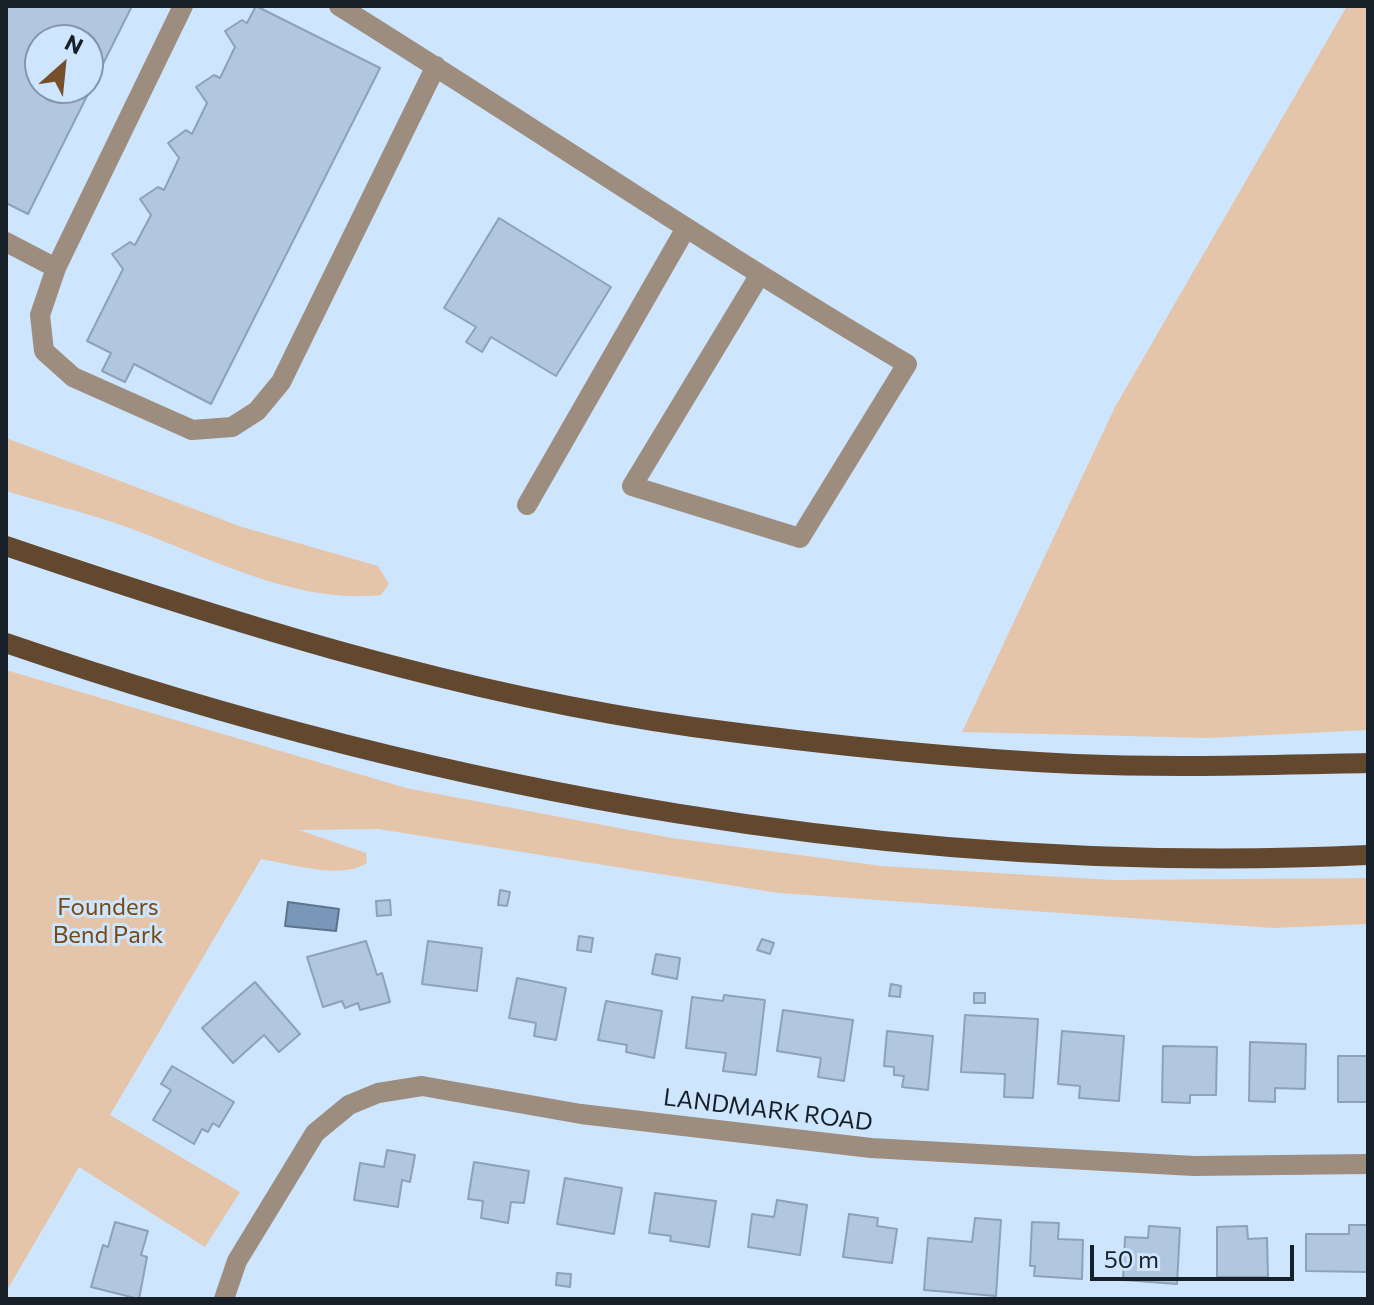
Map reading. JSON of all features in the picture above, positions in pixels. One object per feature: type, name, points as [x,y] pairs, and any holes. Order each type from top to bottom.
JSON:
[{"type":"main road","points":[[6,546],[230,622],[378,662],[533,697],[690,726],[847,745],[1076,764],[1368,763]]},
{"type":"main road","points":[[6,643],[176,699],[326,742],[442,769],[652,810],[756,826],[974,848],[1198,856],[1368,855]]},
{"type":"street","points":[[183,6],[56,268],[40,315],[44,351],[73,377],[192,430],[232,427],[257,411],[281,382],[436,66]]},
{"type":"street","points":[[339,6],[759,276],[907,364],[800,538],[632,486],[759,276]]},
{"type":"street","points":[[527,505],[686,228]]},
{"type":"street","points":[[6,242],[56,268]]},
{"type":"street","name":"LANDMARK ROAD","points":[[224,1299],[244,1249],[315,1133],[335,1114],[378,1093],[422,1086],[581,1114],[871,1148],[1204,1167],[1368,1164]]},
{"type":"green space","points":[[1347,6],[1368,6],[1368,730],[1208,738],[962,732],[1115,407]]},
{"type":"green space","points":[[6,438],[242,527],[378,566],[389,584],[381,595],[346,596],[278,584],[112,522],[6,491]]},
{"type":"green space","name":"Founders Bend Park","points":[[6,670],[406,788],[672,838],[882,866],[1112,880],[1368,878],[1368,924],[1272,928],[779,893],[378,829],[299,830],[366,853],[367,863],[356,868],[330,871],[261,859],[110,1115],[240,1192],[205,1247],[79,1167],[6,1292]]},
{"type":"water","points":[[288,902],[339,909],[336,931],[285,926]]},
{"type":"building","points":[[6,6],[132,6],[104,62],[104,24],[24,24],[24,104],[83,104],[28,214],[6,203]]},
{"type":"building","points":[[256,6],[380,68],[211,404],[134,364],[125,382],[102,371],[111,353],[87,341],[123,269],[112,254],[130,242],[135,245],[151,215],[140,199],[158,187],[164,190],[179,158],[168,143],[186,130],[192,134],[207,103],[196,87],[214,75],[220,78],[235,47],[225,31],[242,20],[247,23]]},
{"type":"building","points":[[499,218],[611,287],[556,376],[491,337],[482,352],[466,342],[476,327],[444,308]]},
{"type":"building","points":[[500,890],[510,892],[507,906],[498,905]]},
{"type":"building","points":[[390,900],[391,915],[377,916],[376,901]]},
{"type":"building","points":[[579,936],[593,938],[591,952],[577,950]]},
{"type":"building","points":[[762,939],[774,943],[770,954],[757,950]]},
{"type":"building","points":[[366,941],[377,975],[382,973],[390,1002],[360,1010],[358,1003],[345,1008],[342,1001],[323,1007],[307,957]]},
{"type":"building","points":[[428,941],[482,948],[477,991],[422,984]]},
{"type":"building","points":[[656,954],[680,958],[677,979],[652,974]]},
{"type":"building","points":[[517,978],[566,988],[556,1040],[534,1036],[536,1023],[509,1018]]},
{"type":"building","points":[[255,982],[300,1034],[279,1052],[264,1035],[233,1063],[202,1028]]},
{"type":"building","points":[[891,984],[901,986],[900,997],[889,996]]},
{"type":"building","points":[[974,993],[985,993],[985,1003],[974,1003]]},
{"type":"building","points":[[724,995],[765,1000],[756,1075],[723,1071],[726,1053],[686,1048],[692,997],[723,1001]]},
{"type":"building","points":[[606,1001],[662,1011],[654,1058],[626,1052],[627,1045],[598,1040]]},
{"type":"building","points":[[783,1010],[853,1020],[844,1081],[818,1077],[821,1058],[777,1051]]},
{"type":"building","points":[[965,1015],[1038,1019],[1033,1098],[1004,1097],[1005,1074],[961,1072]]},
{"type":"building","points":[[887,1031],[933,1036],[928,1090],[902,1087],[904,1076],[894,1075],[894,1067],[884,1066]]},
{"type":"building","points":[[1062,1031],[1124,1036],[1119,1101],[1079,1098],[1080,1086],[1058,1084]]},
{"type":"building","points":[[1250,1042],[1306,1044],[1305,1089],[1275,1088],[1275,1102],[1249,1101]]},
{"type":"building","points":[[1163,1046],[1217,1047],[1216,1095],[1190,1095],[1190,1103],[1162,1102]]},
{"type":"building","points":[[1338,1056],[1368,1056],[1368,1102],[1338,1102]]},
{"type":"building","points":[[172,1066],[234,1102],[219,1127],[213,1123],[208,1132],[202,1129],[194,1144],[153,1120],[171,1090],[161,1084]]},
{"type":"building","points":[[387,1150],[415,1155],[410,1182],[402,1180],[398,1207],[354,1200],[360,1163],[384,1167]]},
{"type":"building","points":[[474,1162],[529,1171],[524,1203],[511,1202],[508,1223],[481,1218],[483,1201],[468,1199]]},
{"type":"building","points":[[565,1178],[622,1188],[614,1234],[557,1224]]},
{"type":"building","points":[[655,1193],[716,1201],[709,1247],[670,1241],[671,1236],[649,1233]]},
{"type":"building","points":[[777,1200],[807,1205],[800,1255],[748,1247],[752,1214],[774,1217]]},
{"type":"building","points":[[849,1214],[878,1218],[877,1226],[897,1229],[892,1263],[843,1257]]},
{"type":"building","points":[[975,1218],[1001,1220],[996,1296],[924,1290],[928,1238],[972,1242]]},
{"type":"building","points":[[115,1222],[148,1231],[141,1255],[147,1257],[139,1299],[91,1287],[103,1245],[108,1247]]},
{"type":"building","points":[[1032,1222],[1059,1223],[1058,1239],[1083,1240],[1082,1279],[1034,1276],[1035,1266],[1030,1266]]},
{"type":"building","points":[[1349,1225],[1368,1225],[1368,1272],[1306,1271],[1306,1234],[1349,1234]]},
{"type":"building","points":[[1149,1226],[1180,1228],[1177,1284],[1123,1280],[1125,1237],[1148,1238]]},
{"type":"building","points":[[1247,1226],[1248,1239],[1267,1238],[1268,1277],[1217,1277],[1217,1227]]},
{"type":"building","points":[[557,1273],[571,1274],[570,1287],[556,1285]]}]
